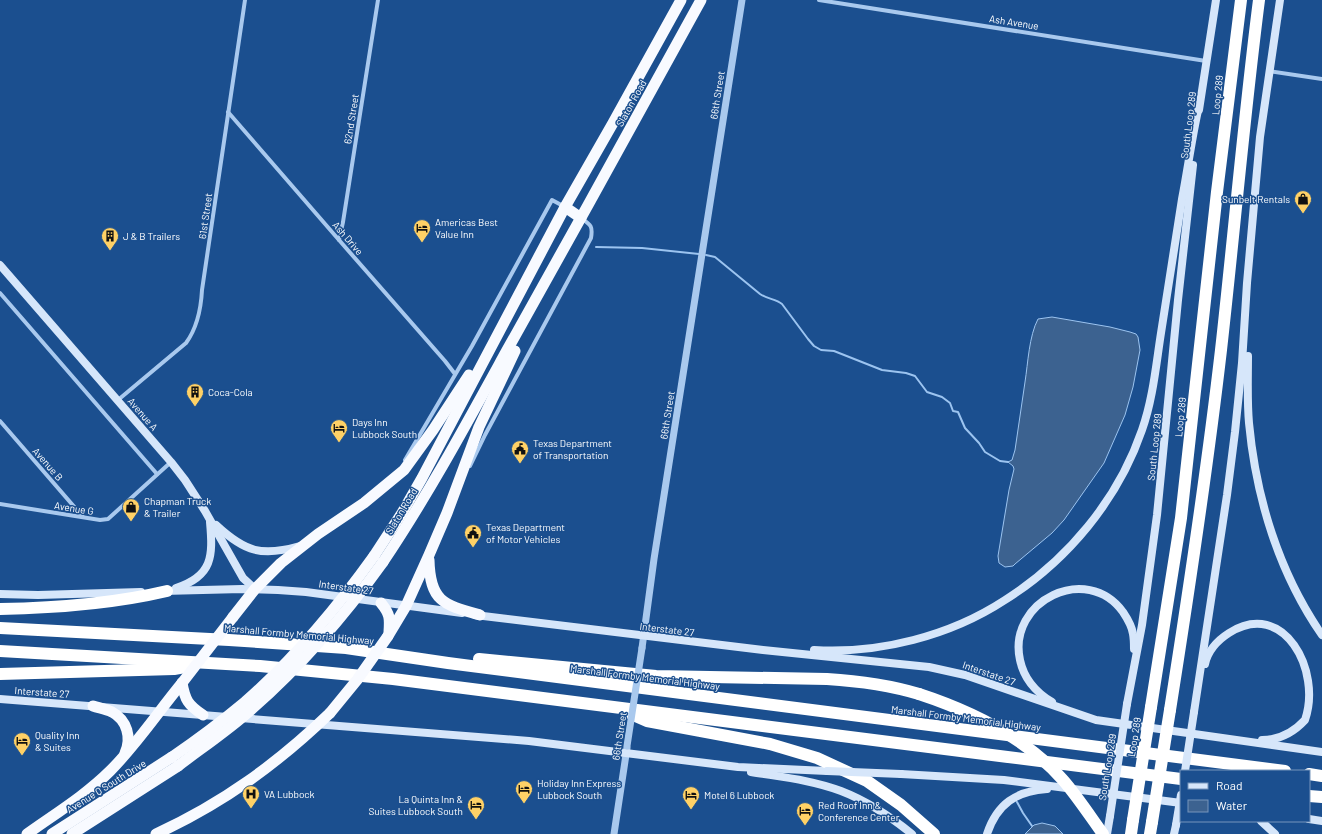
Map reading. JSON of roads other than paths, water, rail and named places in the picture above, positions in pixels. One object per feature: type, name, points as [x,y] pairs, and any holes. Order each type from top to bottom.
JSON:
[{"type":"highway","name":"Slaton Road","points":[[175,762],[252,709],[307,657],[359,595],[565,207],[617,117],[681,0]]},
{"type":"highway","name":"Slaton Road","points":[[379,559],[418,507],[582,218],[701,0]]},
{"type":"highway","name":"Loop 289","points":[[1131,834],[1181,518],[1241,0]]},
{"type":"highway","points":[[1151,828],[1193,561],[1212,427],[1242,140],[1259,0]]},
{"type":"highway","points":[[565,207],[582,218]]},
{"type":"highway","points":[[156,834],[200,812],[240,788],[280,758],[330,713],[357,680],[388,636],[406,606],[448,513],[479,427],[521,339],[548,277]]},
{"type":"highway","points":[[27,834],[83,794],[110,772],[135,744],[255,589],[281,563],[302,546],[364,503],[404,470],[498,334]]},
{"type":"highway","points":[[429,555],[432,585],[441,599],[447,604],[456,608],[480,616]]},
{"type":"highway","points":[[0,609],[50,607],[134,599],[167,591]]},
{"type":"highway","points":[[381,602],[390,619],[388,636]]},
{"type":"highway","name":"Marshall Formby Memorial Highway","points":[[0,628],[229,640],[346,648],[448,663],[1277,770]]},
{"type":"highway","points":[[346,648],[430,653],[656,676],[842,680],[878,684],[919,694],[956,707],[973,715],[998,728],[1036,754],[1062,779],[1103,834]]},
{"type":"highway","points":[[0,651],[260,666],[393,679],[1180,779]]},
{"type":"highway","points":[[0,674],[174,669],[204,663]]},
{"type":"highway","points":[[182,683],[187,701],[191,707],[203,715]]},
{"type":"highway","points":[[93,706],[115,714],[124,724],[128,734],[128,740],[127,750],[124,756]]},
{"type":"highway","points":[[618,708],[647,721],[770,744],[817,758],[867,781],[901,805],[934,834]]},
{"type":"highway","points":[[72,834],[175,762]]},
{"type":"highway","name":"Avenue Q South Drive","points":[[52,834],[175,762]]},
{"type":"highway","points":[[1310,774],[1322,776]]},
{"type":"highway","points":[[1310,796],[1322,797]]},
{"type":"main road","name":"South Loop 289","points":[[1107,834],[1127,704],[1142,625],[1157,515],[1178,300],[1200,106],[1216,0]]},
{"type":"main road","points":[[1185,770],[1235,432],[1260,138],[1280,0]]},
{"type":"main road","points":[[707,644],[841,651],[863,649],[915,639],[968,621],[991,609],[1029,584],[1070,548],[1099,513],[1112,494],[1124,472],[1142,429],[1154,379],[1191,147],[1200,106]]},
{"type":"main road","name":"Avenue A","points":[[0,265],[171,462],[185,480],[210,519],[243,578],[255,589]]},
{"type":"main road","points":[[1247,283],[1248,403],[1252,451],[1259,489],[1275,544],[1289,577],[1302,604],[1322,636]]},
{"type":"main road","points":[[210,519],[240,544],[254,550],[264,552],[282,551],[302,546]]},
{"type":"main road","points":[[167,591],[188,584],[197,578],[207,565],[211,550],[210,519]]},
{"type":"main road","name":"Interstate 27","points":[[0,594],[38,595],[255,589],[306,592],[480,616],[707,644],[922,666],[947,670],[964,675],[1096,720],[1322,752]]},
{"type":"main road","points":[[1096,720],[1052,702],[1040,694],[1030,683],[1021,667],[1018,648],[1020,630],[1025,620],[1043,600],[1060,592],[1072,589],[1101,595],[1120,608],[1130,624],[1133,634],[1134,666]]},
{"type":"main road","points":[[1198,685],[1205,661],[1213,648],[1225,635],[1241,627],[1258,624],[1274,626],[1291,633],[1303,643]]},
{"type":"main road","name":"Interstate 27","points":[[0,699],[627,750],[725,766],[1004,780],[1180,803]]},
{"type":"main road","points":[[1226,739],[1272,740],[1286,736],[1309,716],[1317,699]]},
{"type":"main road","points":[[725,766],[803,781],[841,791],[882,812],[912,834]]},
{"type":"main road","points":[[987,834],[991,823],[997,814],[1009,800],[1019,794],[1040,790],[1081,790]]},
{"type":"main road","points":[[1174,834],[1180,801]]},
{"type":"main road","points":[[1310,819],[1322,821]]},
{"type":"main road","points":[[1262,822],[1275,834]]},
{"type":"street","name":"61st Street","points":[[118,400],[186,343],[192,335],[196,325],[201,302],[245,0]]},
{"type":"street","name":"62nd Street","points":[[339,240],[378,0]]},
{"type":"street","name":"66th Street","points":[[614,834],[654,559],[742,0]]},
{"type":"street","name":"Ash Avenue","points":[[818,0],[1206,60]]},
{"type":"street","points":[[1269,71],[1322,79]]},
{"type":"street","name":"Ash Drive","points":[[228,112],[456,374]]},
{"type":"street","points":[[390,482],[456,374],[552,200],[565,207]]},
{"type":"street","points":[[448,513],[485,435],[591,238],[592,231],[590,224],[582,218]]},
{"type":"street","points":[[0,293],[157,474]]},
{"type":"street","name":"Avenue B","points":[[0,421],[83,517]]},
{"type":"street","name":"Avenue G","points":[[0,504],[100,520],[108,519],[171,462]]},
{"type":"water","points":[[1052,317],[1110,327],[1136,334],[1138,337],[1140,350],[1133,387],[1125,415],[1104,463],[1064,520],[1052,533],[1013,566],[1005,567],[999,563],[998,556],[1014,469],[1008,462],[1012,460],[1015,450],[1029,350],[1038,319]]},
{"type":"water","points":[[1042,823],[1055,826],[1063,834],[1025,834],[1034,825]]},
{"type":"waterway","points":[[596,247],[642,248],[699,254]]},
{"type":"waterway","points":[[706,255],[715,257],[760,294],[782,304],[814,346],[821,350],[834,351],[882,370],[906,373],[915,376],[927,392],[942,397],[950,403],[953,411],[958,412],[965,428],[985,452],[1000,461],[1008,462]]},
{"type":"waterway","points":[[1017,802],[1032,826]]},
{"type":"place","name":"Sunbelt Rentals","points":[[1303,214]]},
{"type":"place","name":"Americas Best Value Inn","points":[[422,243]]},
{"type":"place","name":"J & B Trailers","points":[[110,251]]},
{"type":"place","name":"Coca-Cola","points":[[195,407]]},
{"type":"place","name":"Days Inn Lubbock South","points":[[339,443]]},
{"type":"place","name":"Texas Department of Transportation","points":[[520,464]]},
{"type":"place","name":"Chapman Truck & Trailer","points":[[131,522]]},
{"type":"place","name":"Texas Department of Motor Vehicles","points":[[473,548]]},
{"type":"place","name":"Quality Inn & Suites","points":[[22,756]]},
{"type":"place","name":"Holiday Inn Express Lubbock South","points":[[524,804]]},
{"type":"place","name":"VA Lubbock","points":[[251,809]]},
{"type":"place","name":"Motel 6 Lubbock","points":[[691,810]]},
{"type":"place","name":"La Quinta Inn & Suites Lubbock South","points":[[476,820]]},
{"type":"place","name":"Red Roof Inn & Conference Center","points":[[805,826]]}]
